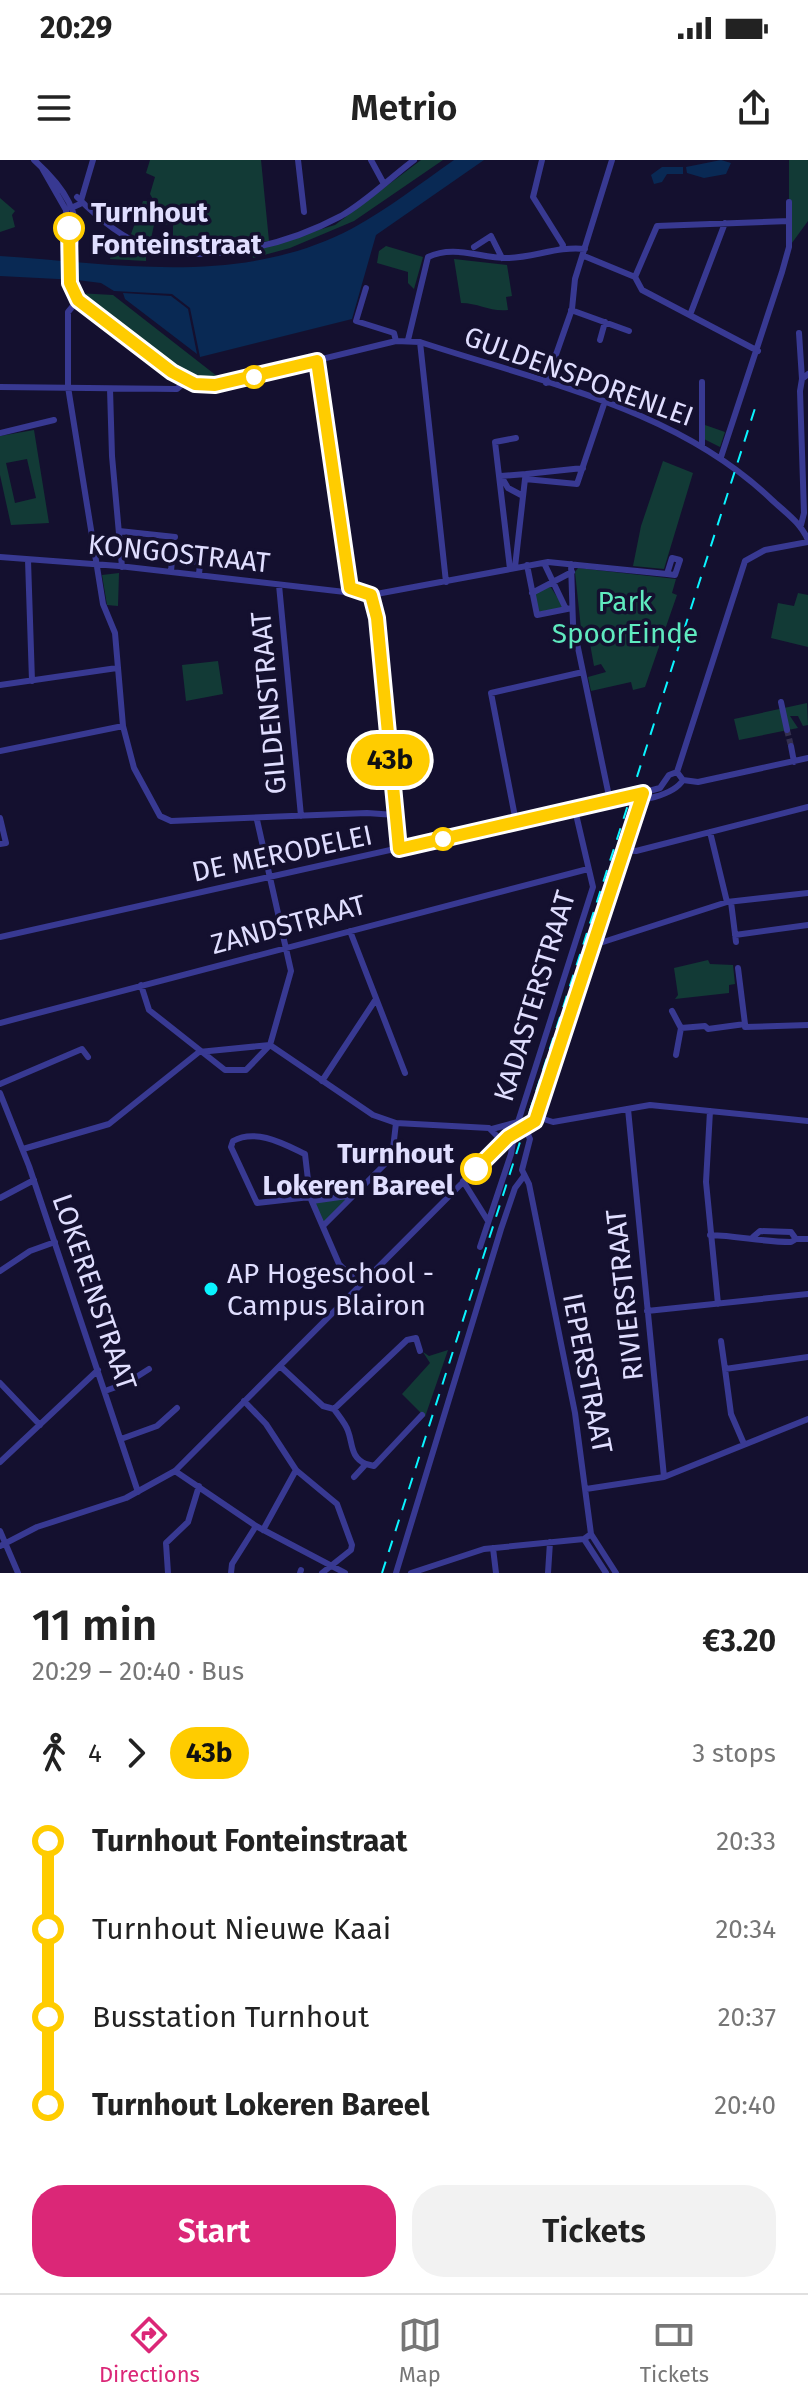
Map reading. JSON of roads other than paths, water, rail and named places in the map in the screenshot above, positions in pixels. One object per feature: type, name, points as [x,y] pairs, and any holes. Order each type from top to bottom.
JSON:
[{"type":"street","points":[[34,160],[58,181],[67,204],[70,280],[78,300],[186,381]]},
{"type":"street","points":[[67,204],[81,197],[93,160]]},
{"type":"street","points":[[298,160],[304,212]]},
{"type":"street","points":[[371,160],[384,184]]},
{"type":"street","points":[[81,197],[99,217],[144,245],[179,252],[213,253],[270,243],[343,215],[414,160]]},
{"type":"street","points":[[542,160],[533,197],[562,248]]},
{"type":"street","points":[[546,383],[571,310],[575,279],[612,160]]},
{"type":"street","points":[[721,457],[758,351],[789,247],[789,202]]},
{"type":"street","points":[[635,277],[652,229],[657,226],[789,221]]},
{"type":"street","points":[[690,315],[725,223]]},
{"type":"street","points":[[474,247],[491,236],[502,258]]},
{"type":"street","points":[[408,340],[428,257],[441,251],[502,258],[562,248],[584,252],[635,277],[642,290],[758,351]]},
{"type":"street","points":[[366,288],[356,321],[394,333],[396,341]]},
{"type":"street","points":[[78,300],[68,312],[68,387],[105,613],[115,633],[123,726],[134,768],[164,819],[257,820],[301,816],[395,815]]},
{"type":"street","points":[[571,310],[629,331]]},
{"type":"street","points":[[600,340],[605,322]]},
{"type":"street","points":[[799,333],[805,377],[804,513],[801,525],[808,541],[758,552],[743,566],[677,772],[683,780],[698,782],[808,758]]},
{"type":"street","name":"GULDENSPORENLEI","points":[[0,387],[177,389],[186,381],[215,385],[396,341],[420,342],[665,426],[721,457],[801,525]]},
{"type":"street","points":[[420,342],[446,582]]},
{"type":"street","points":[[317,361],[352,591]]},
{"type":"street","points":[[702,382],[702,445]]},
{"type":"street","points":[[110,389],[112,464],[122,567]]},
{"type":"street","points":[[525,476],[577,484],[604,404]]},
{"type":"street","points":[[0,433],[54,420]]},
{"type":"street","points":[[512,568],[495,442],[516,438]]},
{"type":"street","points":[[501,476],[583,468]]},
{"type":"street","points":[[501,476],[510,489],[523,496]]},
{"type":"street","points":[[512,568],[525,476]]},
{"type":"street","points":[[119,531],[175,537]]},
{"type":"street","name":"KONGOSTRAAT","points":[[0,557],[171,572],[371,595]]},
{"type":"street","points":[[171,572],[172,559],[200,562],[199,575]]},
{"type":"street","points":[[28,560],[32,681]]},
{"type":"street","points":[[544,563],[569,609],[610,801]]},
{"type":"street","points":[[399,849],[377,618],[371,595],[544,563],[572,568],[587,566],[667,574]]},
{"type":"street","points":[[527,565],[537,615],[569,609]]},
{"type":"street","points":[[532,593],[572,568]]},
{"type":"street","points":[[569,609],[572,568]]},
{"type":"street","name":"GILDENSTRAAT","points":[[279,585],[301,816]]},
{"type":"street","points":[[0,685],[117,668]]},
{"type":"street","points":[[516,822],[491,693],[583,672]]},
{"type":"street","points":[[781,702],[787,730]]},
{"type":"street","points":[[0,751],[123,726]]},
{"type":"street","points":[[791,746],[794,762]]},
{"type":"street","name":"DE MERODELEI","points":[[644,797],[660,788],[668,777],[677,772]]},
{"type":"street","points":[[668,777],[673,787]]},
{"type":"street","name":"DE MERODELEI","points":[[0,937],[619,799],[644,797],[679,786],[683,780]]},
{"type":"street","points":[[4,1544],[37,1527],[138,1492],[175,1471],[463,1181],[506,1140],[533,1125],[622,850],[644,797]]},
{"type":"street","points":[[622,850],[636,851],[808,807]]},
{"type":"street","name":"KADASTERSTRAAT","points":[[492,1129],[518,1122],[593,887],[575,810]]},
{"type":"street","points":[[0,818],[6,843],[0,844]]},
{"type":"street","points":[[141,985],[149,1010],[225,1070],[246,1070],[270,1045],[291,971],[257,820]]},
{"type":"street","points":[[710,832],[729,902],[735,939],[808,925]]},
{"type":"street","name":"ZANDSTRAAT","points":[[0,1023],[588,869]]},
{"type":"street","points":[[594,940],[603,942],[729,902],[808,893]]},
{"type":"street","points":[[350,931],[405,1073]]},
{"type":"street","points":[[738,968],[745,1027],[808,1025]]},
{"type":"street","points":[[322,1081],[376,999]]},
{"type":"street","points":[[672,1011],[681,1028],[676,1055]]},
{"type":"street","points":[[681,1028],[705,1026],[708,1029],[745,1024]]},
{"type":"street","points":[[23,1149],[109,1124],[199,1052],[270,1045],[373,1115],[396,1123],[492,1129],[513,1142],[480,1247]]},
{"type":"street","points":[[0,1084],[82,1049],[88,1057]]},
{"type":"street","name":"LOKERENSTRAAT","points":[[0,1093],[3,1109],[34,1180],[138,1492]]},
{"type":"street","points":[[537,1117],[553,1122],[650,1105],[808,1121]]},
{"type":"street","name":"RIVIERSTRAAT","points":[[628,1109],[664,1477]]},
{"type":"street","points":[[710,1111],[706,1182],[718,1304]]},
{"type":"street","points":[[323,1226],[392,1157],[396,1123]]},
{"type":"street","points":[[396,1573],[501,1229],[515,1188],[524,1176],[522,1166],[530,1139],[525,1128]]},
{"type":"street","points":[[354,1195],[311,1199],[257,1203],[231,1147],[233,1141],[239,1138],[274,1139],[305,1154],[311,1199],[339,1264],[360,1285]]},
{"type":"street","name":"IEPERSTRAAT","points":[[524,1176],[575,1413],[591,1534],[616,1573]]},
{"type":"street","points":[[0,1198],[34,1180]]},
{"type":"street","points":[[463,1181],[488,1221]]},
{"type":"street","points":[[710,1235],[753,1237],[759,1241],[808,1239]]},
{"type":"street","points":[[0,1271],[30,1251],[55,1242]]},
{"type":"street","points":[[647,1311],[808,1294]]},
{"type":"street","points":[[334,1409],[407,1340],[416,1338],[420,1351]]},
{"type":"street","points":[[721,1341],[731,1414],[744,1444]]},
{"type":"street","points":[[725,1369],[808,1357]]},
{"type":"street","points":[[280,1366],[323,1406],[334,1409],[348,1431],[349,1445],[360,1461],[366,1464],[374,1466],[422,1415]]},
{"type":"street","points":[[105,1391],[127,1383],[149,1369]]},
{"type":"street","points":[[0,1462],[98,1370]]},
{"type":"street","points":[[0,1383],[40,1425]]},
{"type":"street","points":[[244,1401],[266,1424],[296,1470],[337,1504],[352,1545],[322,1573]]},
{"type":"street","points":[[121,1439],[157,1426],[177,1408]]},
{"type":"street","points":[[586,1489],[664,1477],[808,1419]]},
{"type":"street","points":[[354,1477],[366,1464]]},
{"type":"street","points":[[263,1530],[296,1470]]},
{"type":"street","points":[[175,1471],[256,1526],[345,1573]]},
{"type":"street","points":[[168,1573],[166,1543],[187,1525],[199,1486]]},
{"type":"street","points":[[231,1573],[232,1564],[256,1526]]},
{"type":"street","points":[[0,1531],[18,1573]]},
{"type":"street","points":[[411,1573],[493,1548],[584,1539],[591,1534]]},
{"type":"street","points":[[584,1539],[606,1573]]},
{"type":"street","points":[[548,1573],[550,1542]]},
{"type":"street","points":[[493,1548],[496,1573]]},
{"type":"street","points":[[442,1562],[443,1573]]},
{"type":"water","points":[[454,160],[484,160],[376,235],[352,319],[200,357],[190,308],[172,294],[114,291],[101,283],[77,280],[0,276],[0,256],[180,267],[224,265],[268,258],[311,246],[353,228]]},
{"type":"water","points":[[721,160],[731,163],[726,174],[704,178],[687,173],[686,167]]},
{"type":"water","points":[[662,167],[683,167],[683,174],[667,174],[662,182],[654,184],[651,175]]},
{"type":"water","points":[[123,293],[171,296],[188,309],[197,354],[125,299]]},
{"type":"tunnel","points":[[787,730],[791,746]]},
{"type":"railway","points":[[382,1573],[757,402]]},
{"type":"place","name":"Turnhout Fonteinstraat","points":[[69,228]]},
{"type":"place","name":"Turnhout Lokeren Bareel","points":[[476,1169]]},
{"type":"place","name":"AP Hogeschool - Campus Blairon","points":[[211,1289]]},
{"type":"park label","name":"Park SpoorEinde","points":[[625,617]]}]
